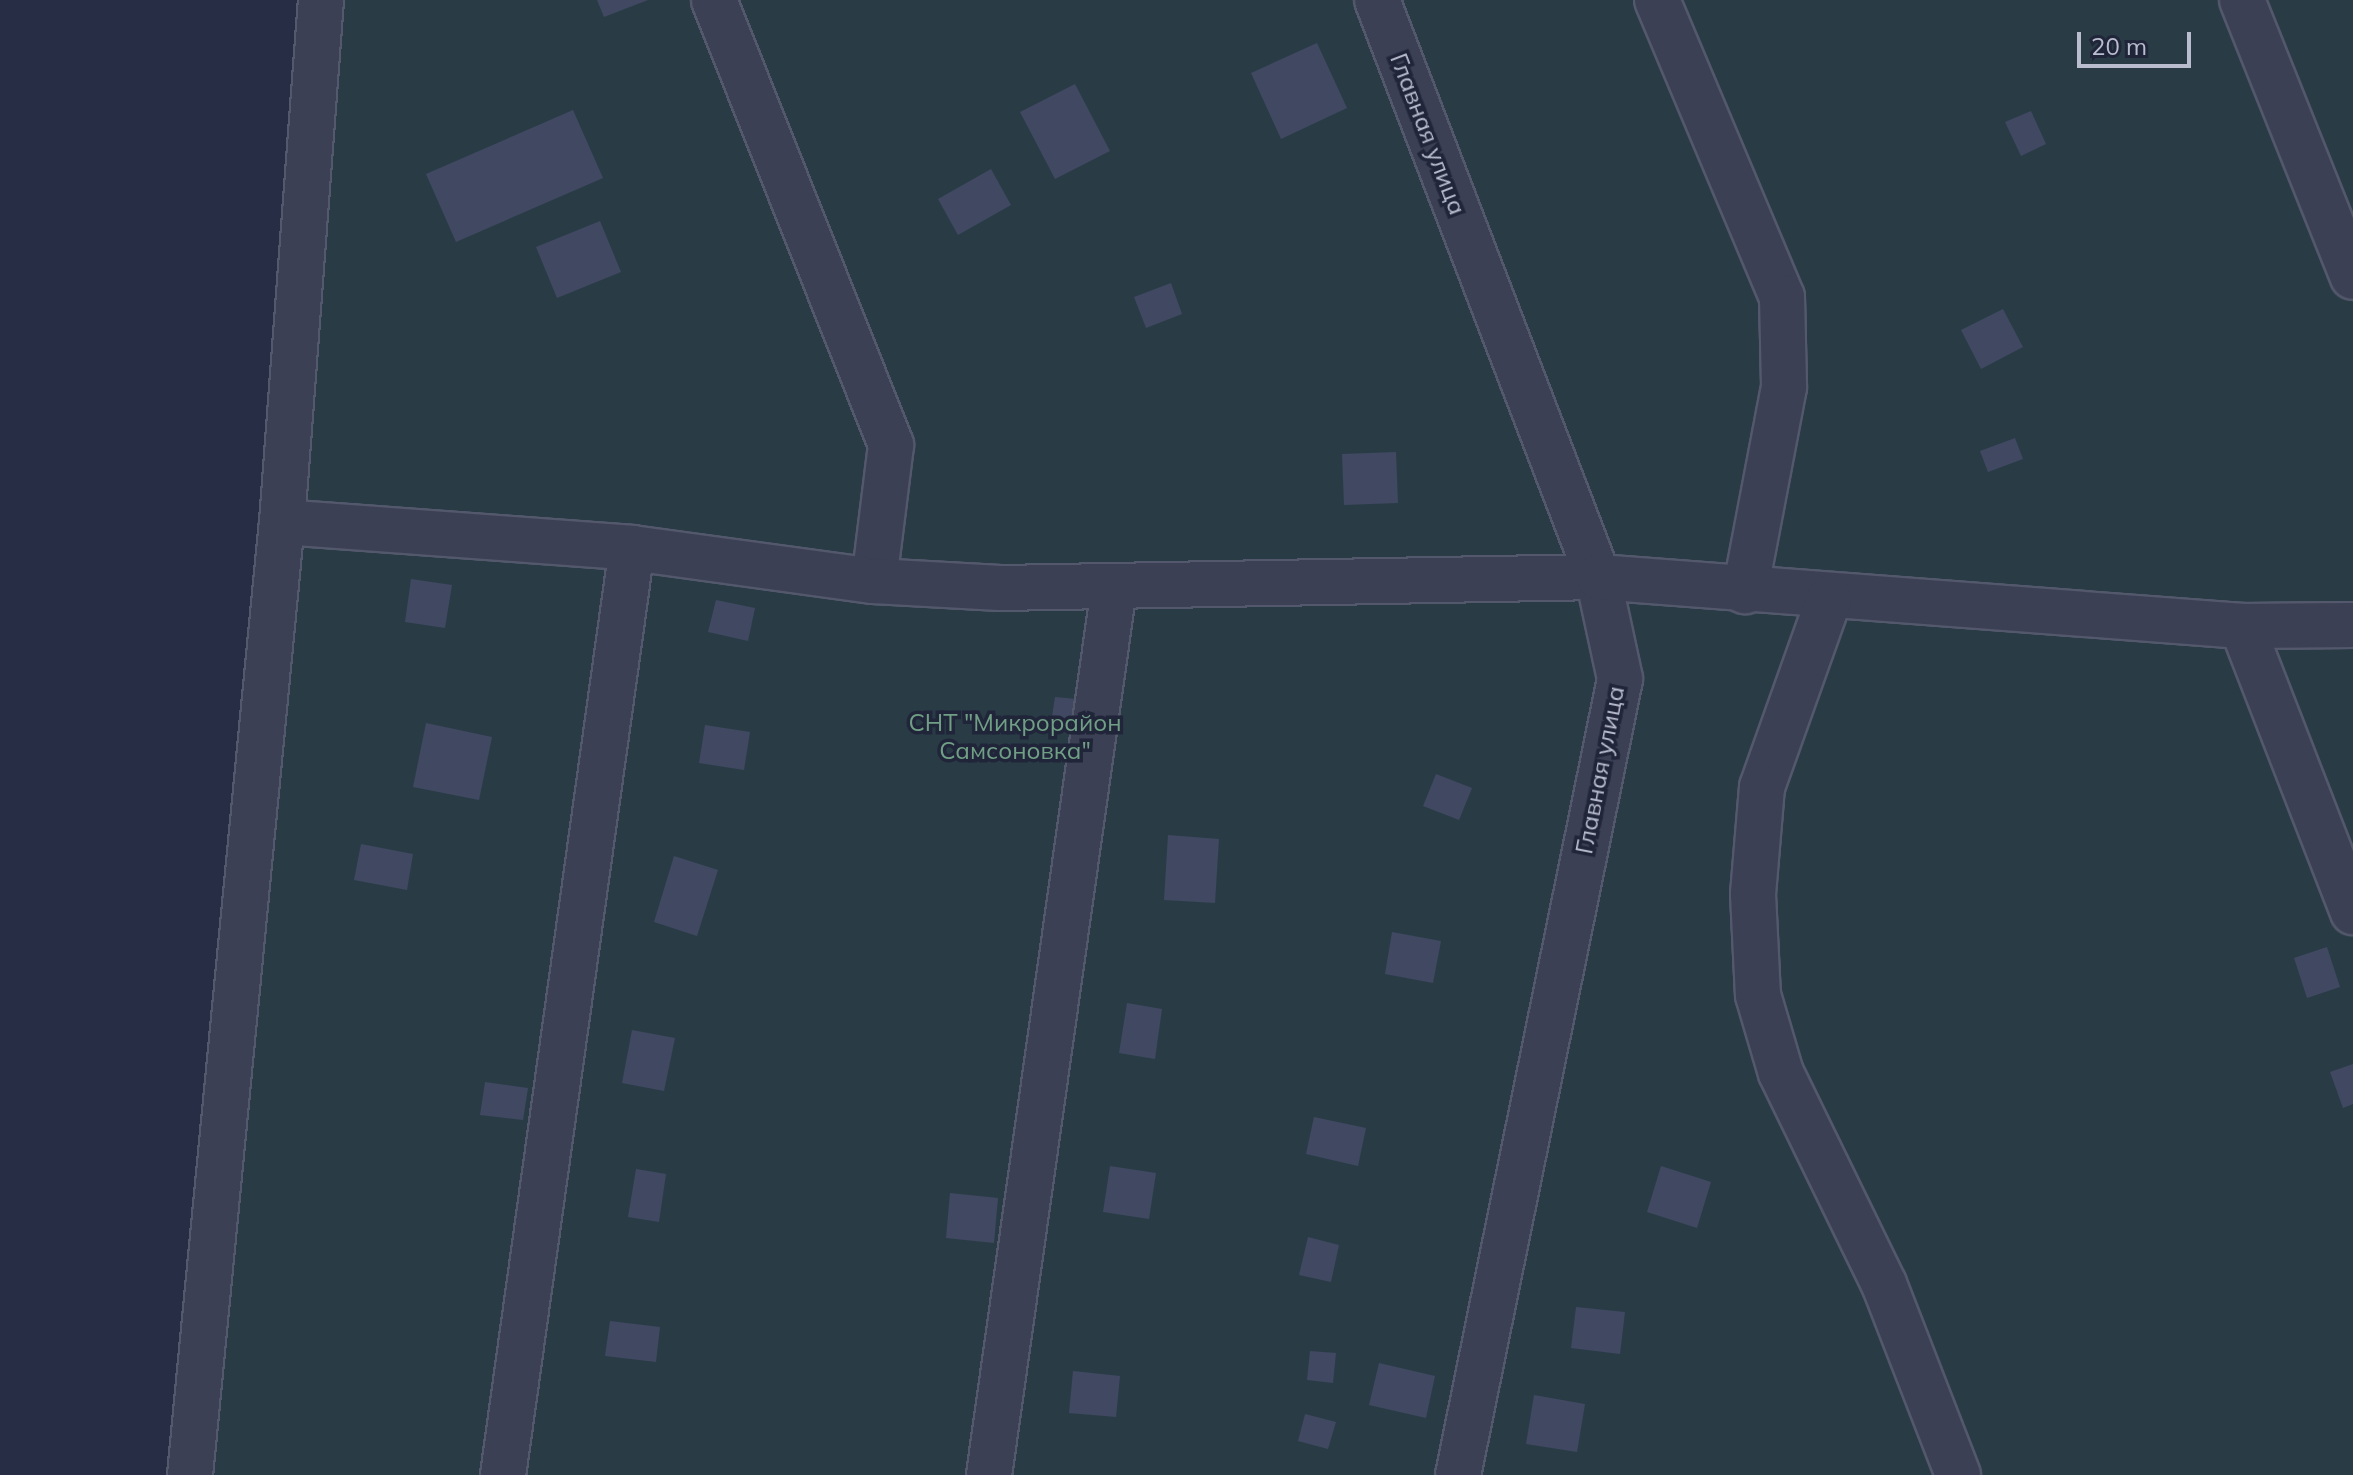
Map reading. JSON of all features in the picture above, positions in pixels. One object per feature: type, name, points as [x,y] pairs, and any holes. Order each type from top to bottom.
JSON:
[{"type":"street","points":[[190,1475],[282,522],[321,0]]},
{"type":"street","points":[[714,0],[891,445],[874,581]]},
{"type":"street","name":"Главная улица","points":[[1377,0],[1598,577],[1620,679],[1458,1475]]},
{"type":"street","points":[[1657,0],[1782,297],[1784,387],[1745,591]]},
{"type":"street","points":[[2242,0],[2353,277]]},
{"type":"street","points":[[282,522],[632,548],[874,581],[1114,588],[1598,577],[1829,599],[2242,626],[2353,625]]},
{"type":"street","points":[[503,1475],[632,548]]},
{"type":"street","points":[[989,1475],[1114,588]]},
{"type":"street","points":[[1829,599],[1762,787],[1753,894],[1758,995],[1781,1073],[1884,1284],[1958,1475]]},
{"type":"street","points":[[2242,626],[2353,912]]},
{"type":"green space","name":"СНТ \"Микрорайон Самсоновка\"","points":[[321,0],[2353,0],[2353,1475],[190,1475]]},
{"type":"building","points":[[597,0],[648,0],[604,17]]},
{"type":"building","points":[[1317,43],[1347,108],[1281,139],[1251,73]]},
{"type":"building","points":[[1075,84],[1110,151],[1055,179],[1020,112]]},
{"type":"building","points":[[573,110],[603,178],[456,242],[426,174]]},
{"type":"building","points":[[2031,111],[2046,144],[2021,156],[2005,122]]},
{"type":"building","points":[[991,169],[1011,205],[958,235],[938,199]]},
{"type":"building","points":[[600,221],[621,272],[557,298],[536,247]]},
{"type":"building","points":[[1171,283],[1182,314],[1146,328],[1134,297]]},
{"type":"building","points":[[2003,309],[2023,347],[1981,369],[1961,330]]},
{"type":"building","points":[[2015,438],[2023,459],[1988,472],[1980,451]]},
{"type":"building","points":[[1396,452],[1398,503],[1344,505],[1342,454]]},
{"type":"building","points":[[411,579],[452,585],[445,628],[405,622]]},
{"type":"building","points":[[716,600],[755,608],[748,641],[708,632]]},
{"type":"building","points":[[1055,697],[1087,700],[1084,726],[1051,723]]},
{"type":"building","points":[[426,723],[492,737],[479,800],[413,787]]},
{"type":"building","points":[[705,725],[750,732],[744,770],[699,763]]},
{"type":"building","points":[[1436,774],[1472,788],[1459,820],[1423,806]]},
{"type":"building","points":[[1168,835],[1219,839],[1215,903],[1164,900]]},
{"type":"building","points":[[361,844],[413,854],[407,890],[354,880]]},
{"type":"building","points":[[674,856],[718,870],[697,936],[654,922]]},
{"type":"building","points":[[1392,932],[1441,941],[1433,983],[1385,974]]},
{"type":"building","points":[[2327,947],[2340,987],[2307,998],[2294,958]]},
{"type":"building","points":[[1127,1003],[1162,1009],[1155,1059],[1119,1053]]},
{"type":"building","points":[[632,1030],[675,1038],[664,1091],[622,1083]]},
{"type":"building","points":[[2353,1064],[2353,1104],[2343,1108],[2330,1072]]},
{"type":"building","points":[[485,1082],[528,1088],[523,1120],[480,1115]]},
{"type":"building","points":[[1314,1117],[1366,1128],[1358,1166],[1306,1154]]},
{"type":"building","points":[[1110,1166],[1156,1173],[1149,1219],[1103,1212]]},
{"type":"building","points":[[1661,1166],[1711,1182],[1697,1228],[1647,1212]]},
{"type":"building","points":[[636,1169],[666,1174],[659,1222],[628,1217]]},
{"type":"building","points":[[950,1193],[998,1198],[994,1243],[946,1238]]},
{"type":"building","points":[[1308,1237],[1339,1245],[1331,1282],[1299,1275]]},
{"type":"building","points":[[1576,1307],[1625,1312],[1620,1354],[1571,1348]]},
{"type":"building","points":[[610,1321],[660,1327],[656,1362],[605,1356]]},
{"type":"building","points":[[1310,1351],[1336,1353],[1333,1383],[1307,1380]]},
{"type":"building","points":[[1379,1363],[1435,1376],[1426,1418],[1369,1405]]},
{"type":"building","points":[[1073,1371],[1120,1376],[1116,1417],[1069,1413]]},
{"type":"building","points":[[1534,1395],[1585,1404],[1577,1452],[1526,1444]]},
{"type":"building","points":[[1305,1414],[1336,1422],[1328,1449],[1298,1441]]}]
